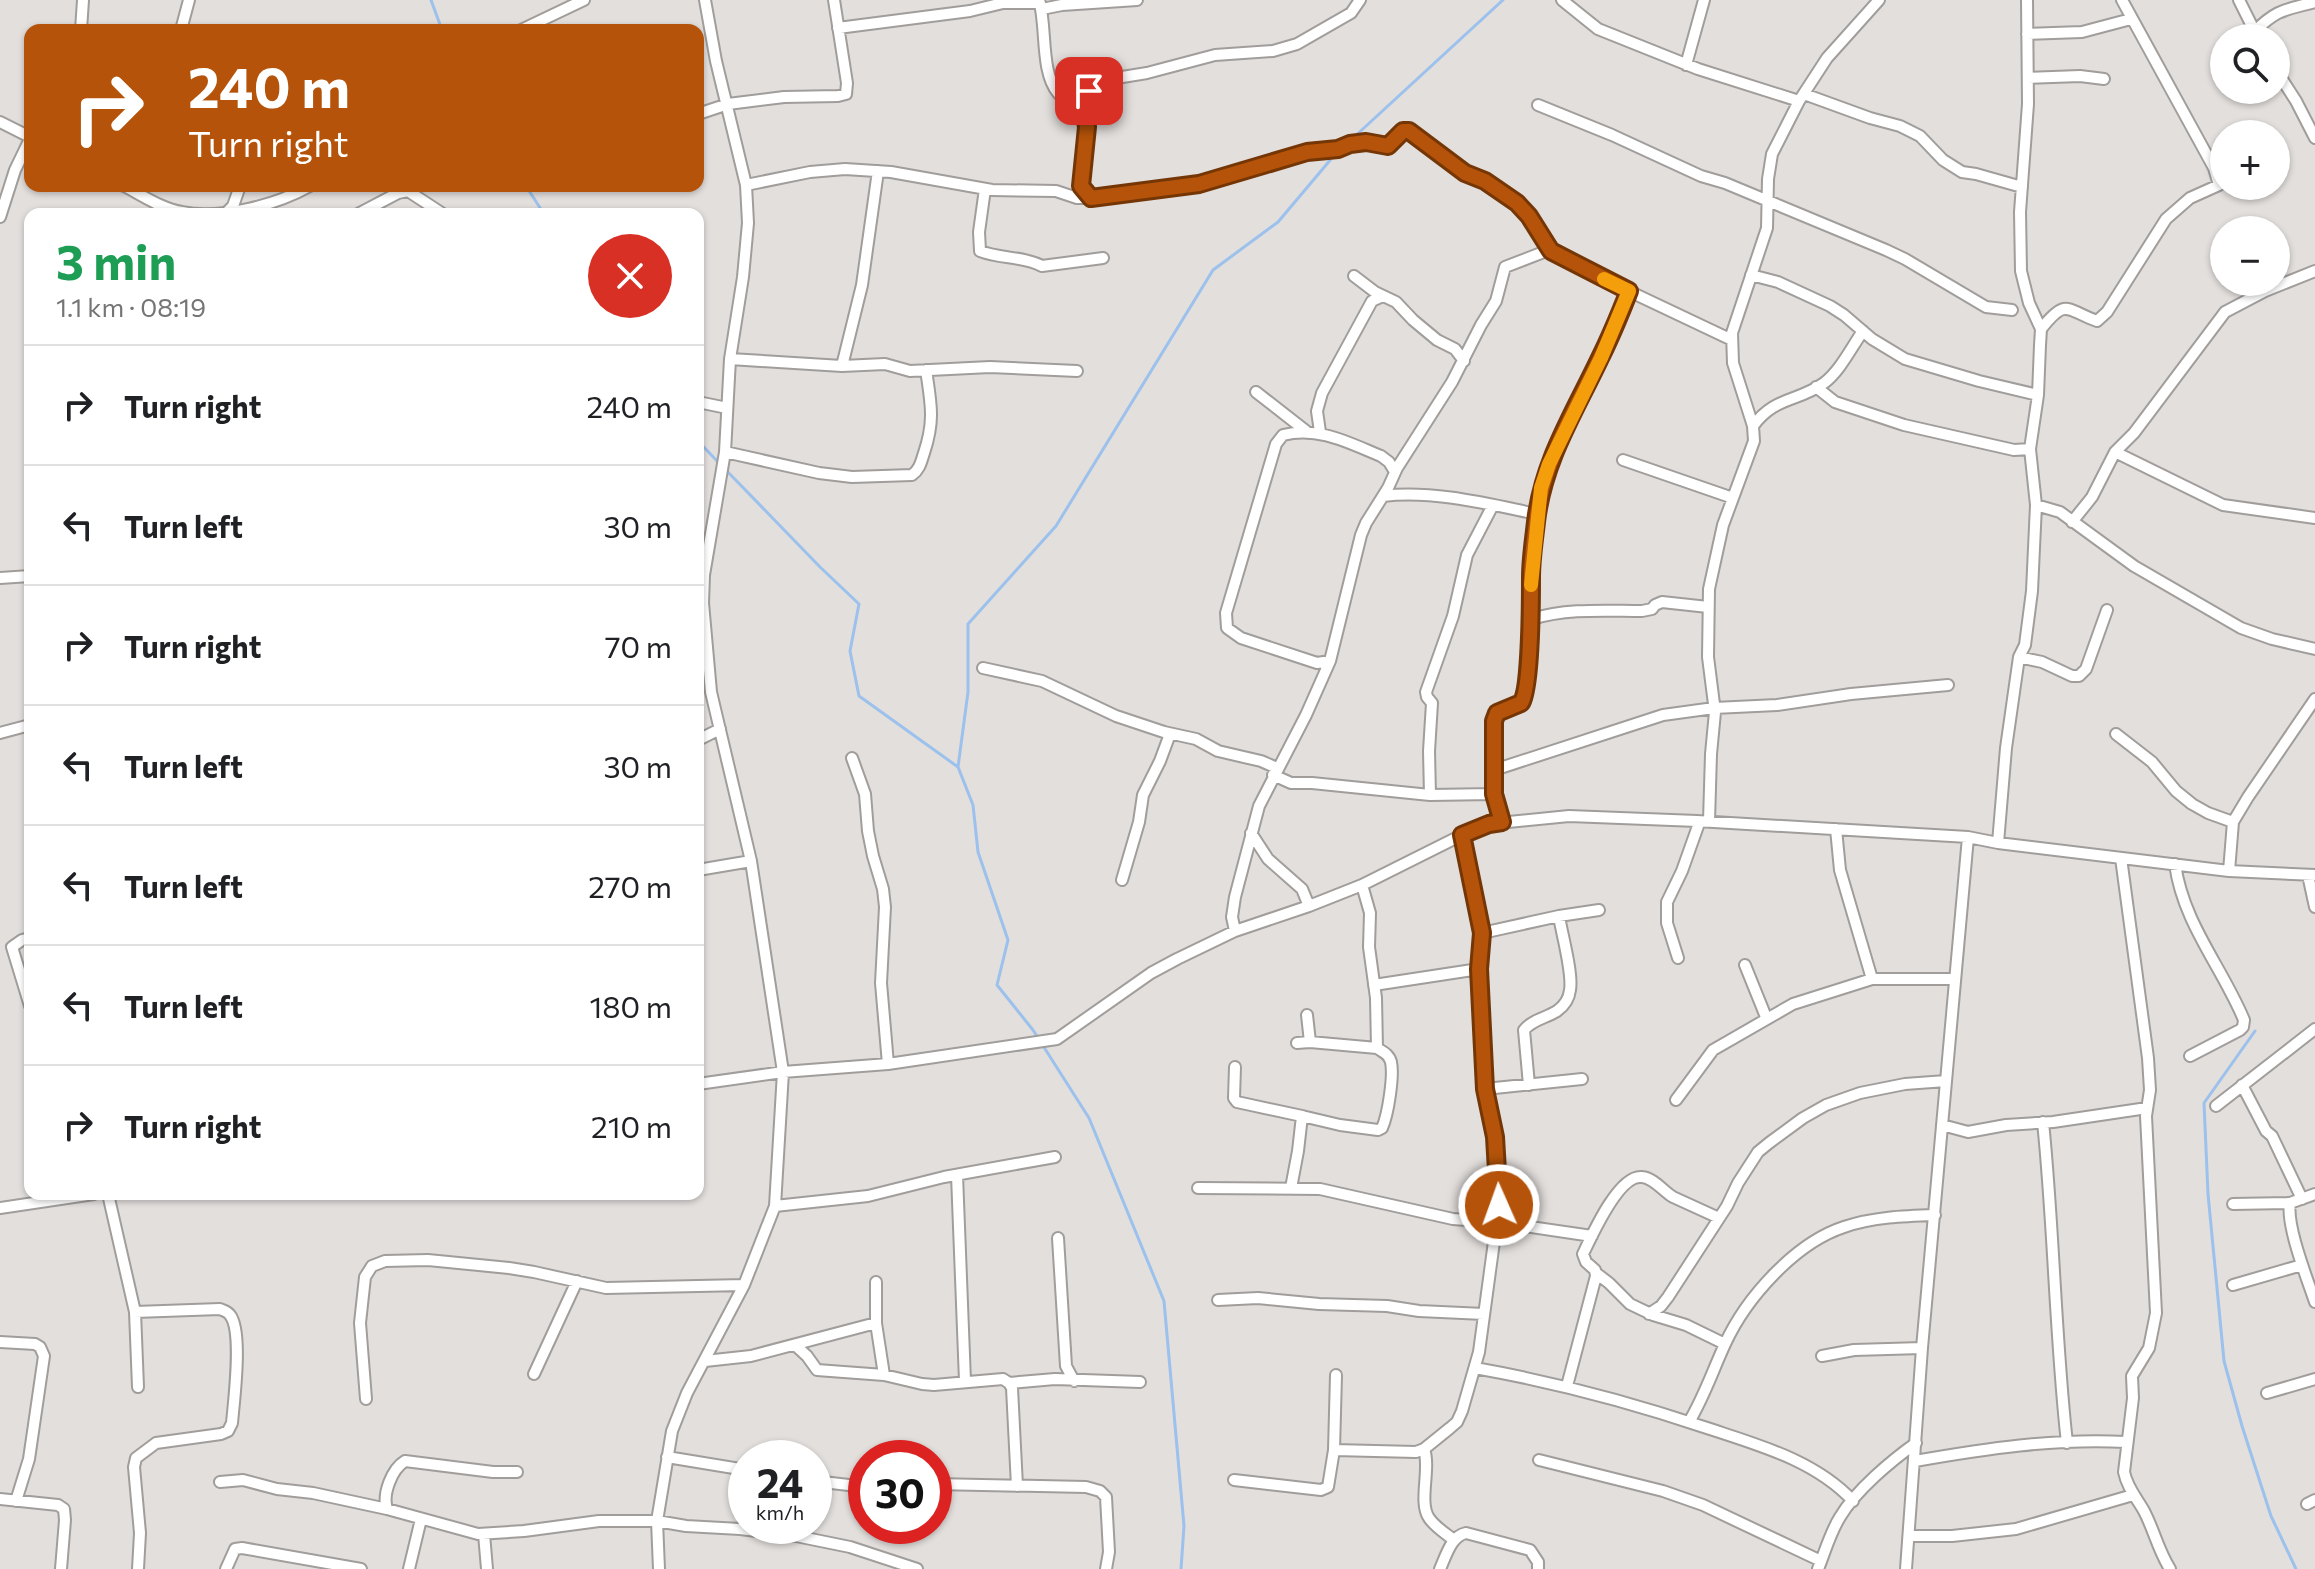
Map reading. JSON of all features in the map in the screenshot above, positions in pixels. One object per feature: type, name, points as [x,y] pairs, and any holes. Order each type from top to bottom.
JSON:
[{"type":"street","points":[[81,24],[83,0]]},
{"type":"street","points":[[183,24],[189,0]]},
{"type":"street","points":[[534,24],[584,0]]},
{"type":"street","points":[[704,575],[725,452],[730,359],[748,223],[746,185],[716,61],[705,0]]},
{"type":"street","points":[[704,112],[728,104],[846,94],[834,0]]},
{"type":"street","points":[[838,28],[970,11],[1003,3],[1062,5],[1137,0]]},
{"type":"street","points":[[1071,102],[1104,80],[1147,73],[1215,55],[1273,51],[1297,44],[1351,13],[1360,0]]},
{"type":"street","points":[[1562,0],[1598,29],[1686,65],[1900,126],[1920,136],[1943,160],[1962,172],[2022,187]]},
{"type":"street","points":[[1686,65],[1704,0]]},
{"type":"street","points":[[1709,821],[1714,708],[1708,657],[1709,589],[1723,525],[1754,441],[1753,426],[1733,363],[1732,333],[1767,228],[1772,154],[1801,98],[1836,46],[1879,0]]},
{"type":"street","points":[[1998,843],[2006,748],[2032,591],[2036,505],[2030,449],[2038,395],[2041,329],[2029,303],[2021,271],[2028,78],[2027,0]]},
{"type":"street","points":[[2041,329],[2060,309],[2075,310],[2097,321],[2107,312],[2166,219],[2190,198],[2219,185],[2214,168],[2122,0]]},
{"type":"street","points":[[2239,0],[2251,24]]},
{"type":"street","points":[[2264,24],[2270,16],[2286,8],[2315,2]]},
{"type":"street","points":[[1040,4],[1052,84],[1062,97],[1084,110]]},
{"type":"street","points":[[2027,34],[2082,32],[2131,19]]},
{"type":"street","points":[[2028,78],[2080,76],[2104,79]]},
{"type":"street","points":[[1070,195],[1081,186],[1087,127],[1084,110],[1089,91]]},
{"type":"street","points":[[2290,92],[2315,138]]},
{"type":"street","points":[[1538,105],[1905,259],[1986,307],[2012,310]]},
{"type":"street","points":[[0,122],[24,135]]},
{"type":"street","points":[[746,185],[831,169],[878,171],[985,189],[1056,191],[1091,198],[1199,184],[1307,152],[1338,149],[1350,144],[1366,142],[1388,146],[1403,131],[1409,131],[1465,173],[1485,181],[1517,203],[1529,216],[1549,250],[1580,268],[1732,340]]},
{"type":"street","points":[[0,217],[24,151]]},
{"type":"street","points":[[842,366],[862,285],[878,171]]},
{"type":"street","points":[[1081,186],[1091,198]]},
{"type":"street","points":[[985,189],[979,232],[980,251],[996,258],[1034,261],[1042,266],[1103,258]]},
{"type":"street","points":[[137,192],[172,208]]},
{"type":"street","points":[[245,208],[284,199],[298,192]]},
{"type":"street","points":[[369,208],[403,192]]},
{"type":"street","points":[[410,192],[434,208]]},
{"type":"street","points":[[1235,931],[1232,917],[1235,897],[1259,806],[1330,661],[1366,523],[1389,493],[1395,472],[1464,361],[1496,301],[1505,267],[1549,250]]},
{"type":"street","points":[[2072,522],[2092,497],[2115,452],[2134,433],[2225,312],[2265,291],[2315,271]]},
{"type":"street","points":[[1751,275],[1778,282],[1830,306],[1905,359],[2038,395]]},
{"type":"street","points":[[1354,276],[1375,292],[1396,302],[1437,340],[1455,349],[1464,361]]},
{"type":"street","points":[[1502,822],[1494,794],[1495,716],[1524,700],[1532,619],[1531,576],[1541,488],[1549,464],[1601,358],[1629,291]]},
{"type":"street","points":[[1320,432],[1317,411],[1322,393],[1372,301],[1383,296]]},
{"type":"street","points":[[1753,426],[1762,413],[1824,383],[1836,371],[1863,331]]},
{"type":"street","points":[[730,359],[842,366],[885,364],[910,371],[990,367],[1077,371]]},
{"type":"street","points":[[725,452],[819,473],[852,477],[912,475],[919,469],[931,432],[926,370]]},
{"type":"street","points":[[1816,387],[1835,402],[1904,425],[2014,450],[2030,449]]},
{"type":"street","points":[[1256,392],[1306,431]]},
{"type":"street","points":[[704,403],[727,408]]},
{"type":"street","points":[[1330,661],[1317,663],[1241,638],[1227,628],[1226,613],[1276,444],[1283,435],[1320,432],[1381,456],[1395,472]]},
{"type":"street","points":[[2115,452],[2223,505],[2315,518]]},
{"type":"street","points":[[1623,460],[1733,498]]},
{"type":"street","points":[[1389,493],[1453,498],[1537,514]]},
{"type":"street","points":[[1430,795],[1432,703],[1426,692],[1453,616],[1467,555],[1493,505]]},
{"type":"street","points":[[2036,505],[2060,512],[2134,566],[2241,628],[2315,649]]},
{"type":"street","points":[[0,578],[24,576]]},
{"type":"street","points":[[1532,619],[1577,611],[1642,611],[1662,602],[1708,607]]},
{"type":"street","points":[[2019,657],[2079,676],[2086,669],[2107,610]]},
{"type":"street","points":[[659,1569],[657,1521],[672,1431],[687,1393],[744,1285],[775,1206],[783,1072],[751,861],[711,692],[704,636]]},
{"type":"street","points":[[1317,663],[1323,674]]},
{"type":"street","points":[[983,668],[1042,681],[1116,716],[1196,739],[1218,751],[1261,761],[1298,784],[1430,795],[1494,794]]},
{"type":"street","points":[[1494,770],[1663,715],[1948,685]]},
{"type":"street","points":[[2229,871],[2233,822],[2310,715],[2315,699]]},
{"type":"street","points":[[0,733],[24,727]]},
{"type":"street","points":[[704,737],[720,729]]},
{"type":"street","points":[[1122,880],[1139,822],[1143,795],[1170,734]]},
{"type":"street","points":[[2116,734],[2152,762],[2176,791],[2192,804],[2233,822]]},
{"type":"street","points":[[852,758],[865,794],[868,831],[883,889],[881,983],[888,1064]]},
{"type":"street","points":[[704,1083],[783,1072],[888,1064],[1057,1039],[1151,973],[1235,931],[1362,885],[1462,835],[1502,822],[1569,816],[1968,837],[2229,871],[2311,875],[2315,907]]},
{"type":"street","points":[[1678,958],[1667,923],[1667,902],[1682,871],[1697,821]]},
{"type":"street","points":[[1836,829],[1840,870],[1872,979]]},
{"type":"street","points":[[1251,833],[1268,859],[1302,889],[1309,906]]},
{"type":"street","points":[[1334,1450],[1416,1452],[1424,1449],[1457,1422],[1475,1368],[1496,1223],[1499,1179],[1495,1137],[1485,1089],[1479,969],[1482,933],[1462,835]]},
{"type":"street","points":[[1906,1569],[1922,1348],[1968,837]]},
{"type":"street","points":[[2121,858],[2148,1058],[2150,1090],[2147,1108],[2156,1313],[2149,1348],[2132,1376],[2133,1398],[2124,1472],[2126,1482],[2144,1512],[2170,1569]]},
{"type":"street","points":[[704,869],[751,861]]},
{"type":"street","points":[[2175,864],[2180,895],[2241,1012],[2244,1024],[2240,1030],[2190,1056]]},
{"type":"street","points":[[1362,885],[1370,913],[1369,947],[1377,1048]]},
{"type":"street","points":[[1482,933],[1599,910]]},
{"type":"street","points":[[1529,1085],[1524,1030],[1564,1005],[1570,994],[1559,916]]},
{"type":"street","points":[[24,940],[12,947],[24,986]]},
{"type":"street","points":[[1745,965],[1766,1017]]},
{"type":"street","points":[[1374,985],[1479,969]]},
{"type":"street","points":[[1676,1100],[1713,1050],[1766,1017],[1824,992],[1872,979],[1954,979]]},
{"type":"street","points":[[1307,1015],[1310,1042]]},
{"type":"street","points":[[2216,1106],[2315,1029]]},
{"type":"street","points":[[1235,1067],[1234,1098],[1237,1102],[1340,1125],[1382,1128],[1389,1107],[1391,1064],[1387,1053],[1377,1048],[1297,1043]]},
{"type":"street","points":[[1485,1089],[1582,1079]]},
{"type":"street","points":[[1649,1314],[1668,1297],[1758,1152],[1826,1105],[1873,1090],[1946,1081]]},
{"type":"street","points":[[2242,1085],[2266,1131],[2272,1136],[2302,1199]]},
{"type":"street","points":[[1942,1125],[1968,1132],[2147,1108]]},
{"type":"street","points":[[1291,1188],[1302,1116]]},
{"type":"street","points":[[2043,1122],[2059,1370],[2067,1443]]},
{"type":"street","points":[[775,1206],[868,1196],[1055,1157]]},
{"type":"street","points":[[957,1175],[965,1381]]},
{"type":"street","points":[[1719,1218],[1670,1195],[1645,1177],[1637,1176],[1627,1180],[1617,1192],[1583,1257],[1630,1304],[1725,1344]]},
{"type":"street","points":[[1198,1188],[1320,1189],[1453,1219],[1592,1236]]},
{"type":"street","points":[[2233,1204],[2290,1203],[2315,1194]]},
{"type":"street","points":[[0,1208],[54,1200]]},
{"type":"street","points":[[109,1200],[135,1312],[138,1387]]},
{"type":"street","points":[[2290,1203],[2289,1212],[2302,1265],[2315,1302]]},
{"type":"street","points":[[1689,1422],[1725,1344],[1759,1289],[1814,1241],[1853,1224],[1890,1217],[1935,1215]]},
{"type":"street","points":[[1479,1221],[1496,1223]]},
{"type":"street","points":[[1058,1238],[1066,1366],[1074,1381]]},
{"type":"street","points":[[366,1399],[360,1323],[365,1277],[372,1266],[390,1259],[428,1260],[534,1272],[606,1288],[744,1285]]},
{"type":"street","points":[[2233,1285],[2302,1265]]},
{"type":"street","points":[[1567,1386],[1596,1273]]},
{"type":"street","points":[[534,1374],[577,1281]]},
{"type":"street","points":[[876,1282],[876,1323],[884,1375]]},
{"type":"street","points":[[1218,1300],[1258,1298],[1484,1314]]},
{"type":"street","points":[[135,1312],[220,1309],[228,1312],[233,1317],[237,1355],[232,1423],[228,1431],[156,1443],[136,1458],[134,1467],[140,1533],[138,1569]]},
{"type":"street","points":[[705,1361],[751,1356],[876,1323]]},
{"type":"street","points":[[0,1342],[35,1344],[44,1356],[29,1459],[16,1501]]},
{"type":"street","points":[[795,1345],[817,1370],[884,1375],[922,1384],[1003,1379],[1012,1388],[1017,1486]]},
{"type":"street","points":[[1822,1356],[1854,1350],[1922,1348]]},
{"type":"street","points":[[1475,1368],[1567,1386],[1689,1422],[1778,1453],[1838,1484],[1853,1501]]},
{"type":"street","points":[[1234,1480],[1326,1489],[1331,1479],[1334,1450],[1336,1375]]},
{"type":"street","points":[[1009,1383],[1055,1379],[1140,1382]]},
{"type":"street","points":[[2267,1393],[2315,1379]]},
{"type":"street","points":[[1915,1461],[1981,1450],[2094,1440],[2126,1442]]},
{"type":"street","points":[[1539,1460],[1663,1491],[1703,1505],[1820,1565],[1841,1514],[1875,1477],[1916,1443]]},
{"type":"street","points":[[1424,1449],[1427,1461],[1426,1513],[1436,1527],[1454,1540]]},
{"type":"street","points":[[667,1457],[728,1467]]},
{"type":"street","points":[[387,1509],[385,1494],[399,1465],[405,1461],[517,1472]]},
{"type":"street","points":[[220,1482],[243,1480],[277,1489],[313,1493],[387,1509],[463,1532],[484,1534],[599,1521],[657,1521],[796,1536],[850,1547],[917,1569]]},
{"type":"street","points":[[952,1484],[1086,1487],[1100,1491],[1106,1497],[1109,1552],[1106,1569]]},
{"type":"street","points":[[1909,1536],[1996,1532],[2065,1516],[2133,1495]]},
{"type":"street","points":[[0,1499],[58,1505],[64,1509],[61,1569]]},
{"type":"street","points":[[409,1569],[421,1519]]},
{"type":"street","points":[[484,1534],[487,1569]]},
{"type":"street","points":[[1440,1569],[1460,1534],[1474,1534],[1530,1550],[1538,1562],[1538,1569]]},
{"type":"street","points":[[226,1569],[235,1549],[242,1548],[361,1569]]},
{"type":"waterway","points":[[431,0],[440,24]]},
{"type":"waterway","points":[[1352,139],[1503,0]]},
{"type":"waterway","points":[[1181,1569],[1184,1526],[1164,1301],[1089,1118],[1033,1030],[997,985],[1008,940],[978,852],[973,805],[958,767],[968,692],[968,624],[1056,526],[1213,270],[1278,222],[1337,152]]},
{"type":"waterway","points":[[530,192],[540,208]]},
{"type":"waterway","points":[[704,447],[719,463]]},
{"type":"waterway","points":[[724,468],[859,604],[850,651],[859,696],[958,767]]},
{"type":"waterway","points":[[2255,1031],[2204,1103],[2208,1194],[2224,1361],[2271,1516],[2296,1569]]},
{"type":"slow traffic","points":[[1531,585],[1541,488],[1549,464],[1601,358],[1629,291],[1604,279]]},
{"type":"route","points":[[1089,91],[1084,110],[1087,127],[1081,186],[1091,198],[1199,184],[1295,155],[1338,149],[1350,144],[1366,142],[1388,146],[1403,131],[1409,131],[1439,156],[1517,203],[1551,251],[1629,291],[1601,358],[1549,464],[1541,488],[1531,576],[1532,625],[1524,700],[1497,713],[1494,721],[1494,794],[1502,822],[1462,835],[1482,933],[1479,969],[1485,1089],[1495,1137],[1499,1205]]}]
